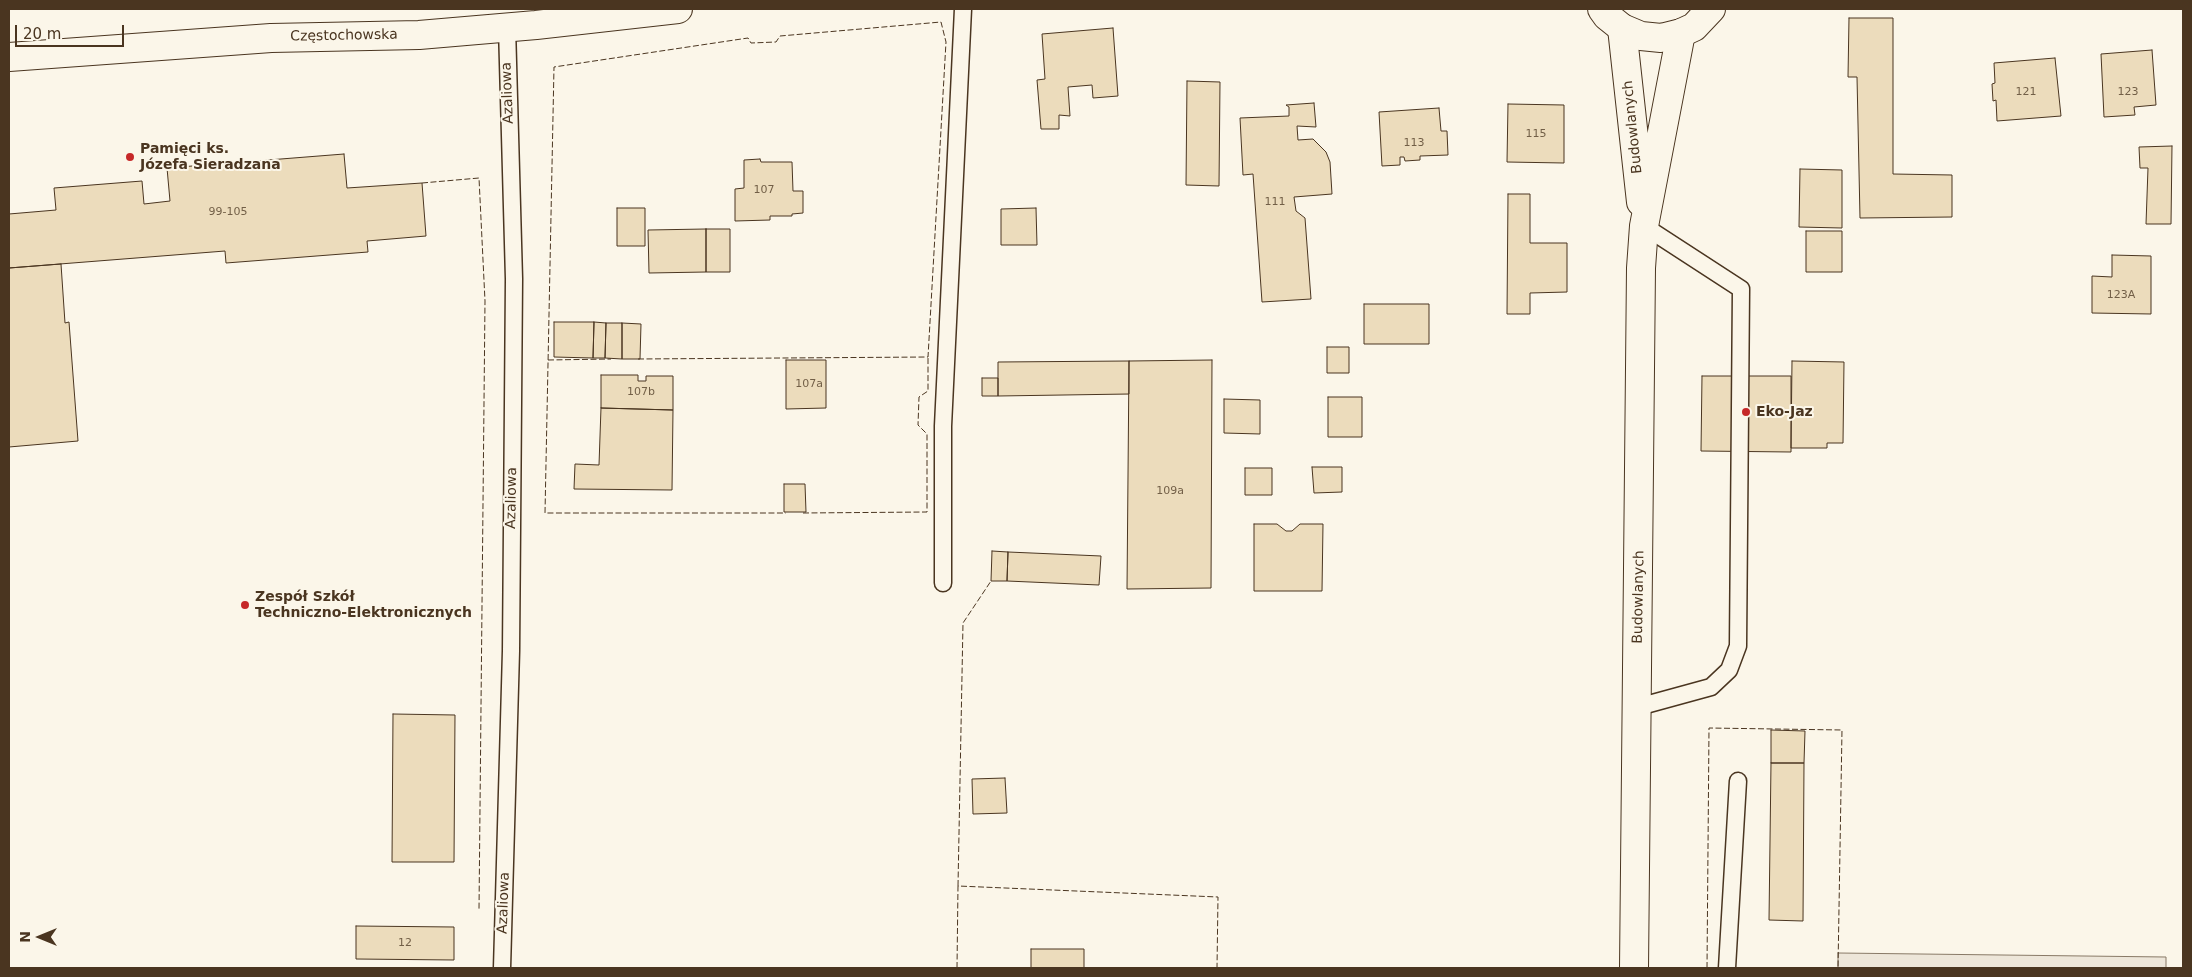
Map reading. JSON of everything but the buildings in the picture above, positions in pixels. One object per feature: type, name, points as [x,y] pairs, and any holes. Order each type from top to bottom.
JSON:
[{"type":"street","name":"Częstochowska","points":[[9,57],[271,38],[419,34],[507,27],[535,17],[678,9]]},
{"type":"street","points":[[1602,9],[1607,16],[1622,28],[1641,36],[1661,38],[1682,33],[1694,27],[1711,9]]},
{"type":"street","name":"Budowlanych","points":[[1622,28],[1644,226]]},
{"type":"street","name":"Budowlanych","points":[[1634,968],[1641,268],[1644,226],[1682,33]]},
{"type":"lane","points":[[943,583],[944,426],[963,9]]},
{"type":"lane","name":"Azaliowa","points":[[502,968],[511,651],[514,279],[507,27]]},
{"type":"lane","points":[[1638,707],[1711,687],[1729,670],[1738,646],[1741,289],[1644,226]]},
{"type":"lane","points":[[1727,968],[1738,780]]},
{"type":"shaded area","points":[[1838,953],[2166,957],[2166,968],[1838,968]]},
{"type":"fence","points":[[638,359],[928,357],[946,42],[941,22],[780,36],[776,42],[751,43],[748,38],[554,67],[545,513],[786,513]]},
{"type":"fence","points":[[422,183],[479,178],[485,301],[479,910]]},
{"type":"fence","points":[[803,513],[927,512],[927,434],[918,425],[919,397],[928,391],[928,357]]},
{"type":"fence","points":[[548,360],[611,359]]},
{"type":"fence","points":[[958,886],[963,623],[991,581]]},
{"type":"fence","points":[[1707,968],[1709,728],[1842,730],[1838,968]]},
{"type":"fence","points":[[957,968],[958,886],[1218,897],[1217,968]]},
{"type":"place","name":"Pamięci ks. Józefa Sieradzana","points":[[130,157]]},
{"type":"place","name":"Eko-Jaz","points":[[1746,412]]},
{"type":"place","name":"Zespół Szkół Techniczno-Elektronicznych","points":[[245,605]]}]
